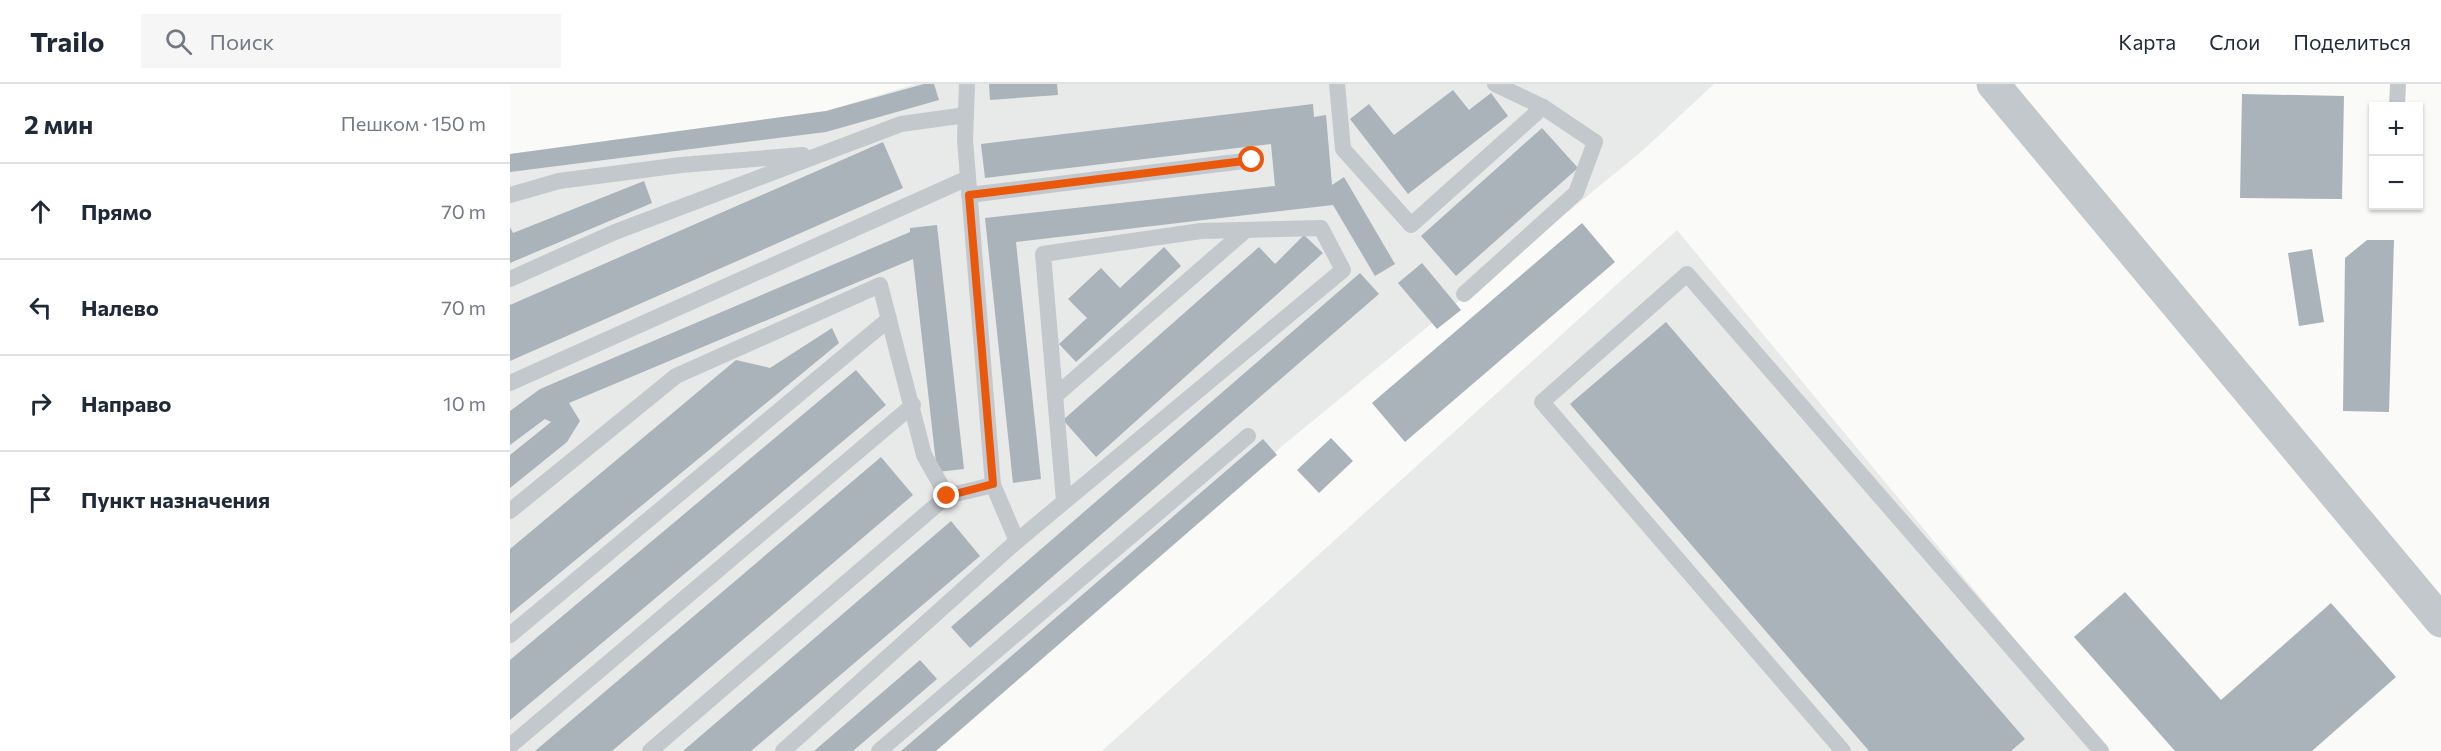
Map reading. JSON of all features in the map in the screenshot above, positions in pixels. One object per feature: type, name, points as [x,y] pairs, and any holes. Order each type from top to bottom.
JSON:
[{"type":"street","points":[[1993,84],[2441,621]]},
{"type":"lane","points":[[967,84],[969,195],[993,484],[1017,541]]},
{"type":"lane","points":[[1337,84],[1343,149],[1411,225],[1543,107]]},
{"type":"lane","points":[[1464,294],[1576,194],[1595,142],[1543,107],[1495,84]]},
{"type":"lane","points":[[2397,102],[2398,84]]},
{"type":"lane","points":[[510,279],[615,232],[901,124],[966,115]]},
{"type":"lane","points":[[510,188],[681,165],[824,154]]},
{"type":"lane","points":[[969,195],[1252,160]]},
{"type":"lane","points":[[510,382],[968,178]]},
{"type":"lane","points":[[510,195],[560,181]]},
{"type":"lane","points":[[783,751],[1017,541],[1343,270],[1322,228],[1201,231],[1043,254],[1064,501]]},
{"type":"lane","points":[[1055,396],[1246,230]]},
{"type":"lane","points":[[1843,751],[1542,402],[1687,274],[2101,751]]},
{"type":"lane","points":[[510,511],[676,376],[880,285],[913,405],[924,455],[947,496]]},
{"type":"lane","points":[[510,635],[888,319]]},
{"type":"lane","points":[[510,746],[913,405]]},
{"type":"lane","points":[[879,751],[1248,436]]},
{"type":"lane","points":[[650,751],[947,496],[993,484]]},
{"type":"shaded area","points":[[916,84],[1714,84],[1641,152],[1287,442],[932,751],[510,751],[510,154],[826,111]]},
{"type":"shaded area","points":[[1677,230],[2107,751],[1102,751]]},
{"type":"building","points":[[924,84],[934,84],[939,100],[826,132],[510,172],[510,154],[826,111]]},
{"type":"building","points":[[989,84],[1057,84],[1058,95],[990,100]]},
{"type":"building","points":[[1453,90],[1469,110],[1491,93],[1508,116],[1408,194],[1350,119],[1369,104],[1394,135]]},
{"type":"building","points":[[2242,94],[2344,96],[2342,199],[2240,198]]},
{"type":"building","points":[[1313,104],[1314,117],[1326,115],[1332,185],[1344,177],[1395,264],[1375,276],[1333,205],[1016,242],[1041,479],[1013,483],[985,218],[1275,186],[1271,144],[985,178],[981,144]]},
{"type":"building","points":[[1542,128],[1578,168],[1456,276],[1421,236]]},
{"type":"building","points":[[883,142],[903,188],[510,361],[510,305]]},
{"type":"building","points":[[644,181],[652,203],[510,263],[510,227],[513,233]]},
{"type":"building","points":[[1582,223],[1615,262],[1405,442],[1372,403]]},
{"type":"building","points":[[937,225],[964,469],[937,472],[913,259],[569,403],[580,421],[567,442],[510,488],[510,455],[551,422],[545,419],[510,445],[510,411],[540,389],[910,232],[910,228]]},
{"type":"building","points":[[1304,235],[1323,253],[1096,457],[1063,420],[1259,247],[1275,264]]},
{"type":"building","points":[[2367,240],[2394,240],[2389,412],[2343,411],[2345,258]]},
{"type":"building","points":[[1164,247],[1181,266],[1076,362],[1059,344],[1087,318],[1068,299],[1101,268],[1120,288]]},
{"type":"building","points":[[2312,249],[2324,322],[2299,326],[2288,253]]},
{"type":"building","points":[[1422,263],[1461,310],[1437,329],[1398,283]]},
{"type":"building","points":[[1360,273],[1379,294],[970,648],[951,627]]},
{"type":"building","points":[[1666,322],[2025,739],[2011,751],[1869,751],[1570,404]]},
{"type":"building","points":[[832,328],[839,343],[510,614],[510,549],[736,360],[770,368]]},
{"type":"building","points":[[856,370],[886,405],[510,720],[510,660]]},
{"type":"building","points":[[1331,438],[1353,461],[1319,493],[1297,470]]},
{"type":"building","points":[[1263,439],[1277,455],[936,751],[901,751]]},
{"type":"building","points":[[881,457],[913,495],[612,751],[535,751]]},
{"type":"building","points":[[951,521],[980,556],[751,751],[683,751]]},
{"type":"building","points":[[2125,592],[2221,700],[2331,603],[2396,677],[2312,751],[2175,751],[2074,637]]},
{"type":"building","points":[[920,660],[937,679],[853,751],[814,751]]},
{"type":"route","points":[[947,496],[993,484],[969,195],[1252,160]]}]
